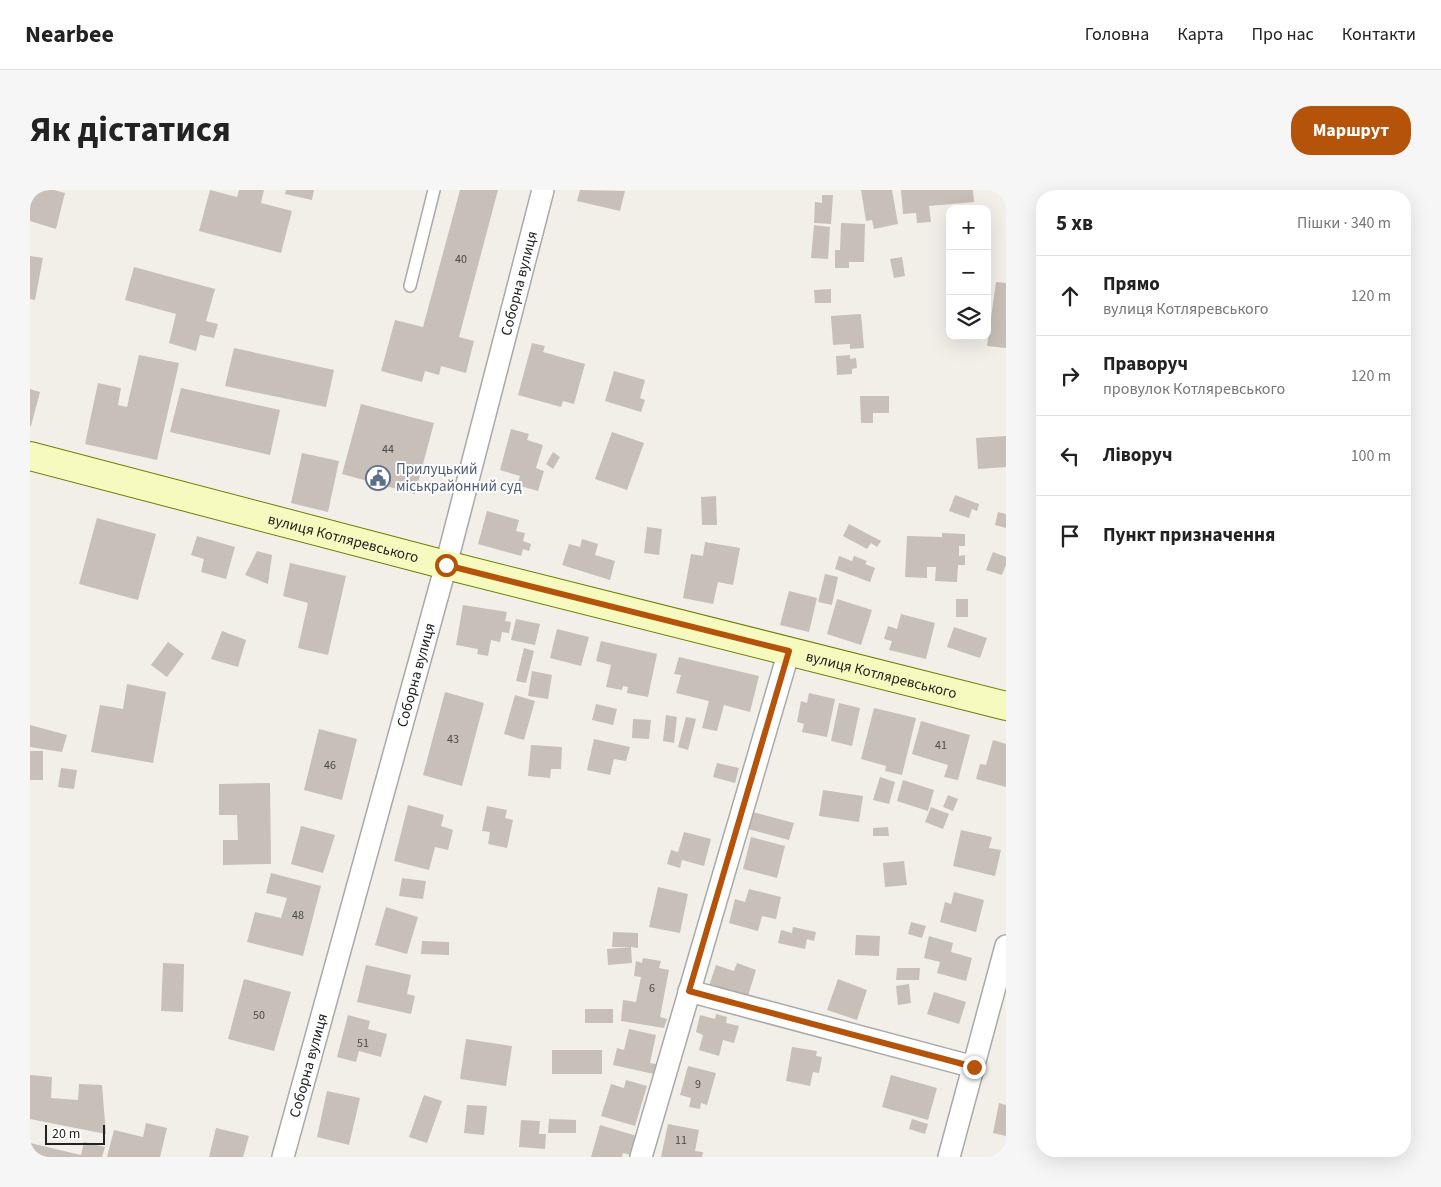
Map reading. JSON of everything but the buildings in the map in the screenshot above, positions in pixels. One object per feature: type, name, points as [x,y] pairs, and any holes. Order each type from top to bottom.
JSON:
[{"type":"main road","name":"вулиця Котляревського","points":[[30,456],[446,565],[1006,706]]},
{"type":"street","name":"Соборна вулиця","points":[[283,1157],[446,565],[543,190]]},
{"type":"street","points":[[641,1157],[789,651]]},
{"type":"street","points":[[949,1157],[1006,946]]},
{"type":"street","points":[[689,991],[974,1067]]},
{"type":"lane","points":[[410,286],[434,190]]},
{"type":"place","name":"Прилуцький міськрайонний суд","points":[[378,478]]},
{"type":"route","points":[[446,565],[789,651],[689,991],[974,1067]]}]
